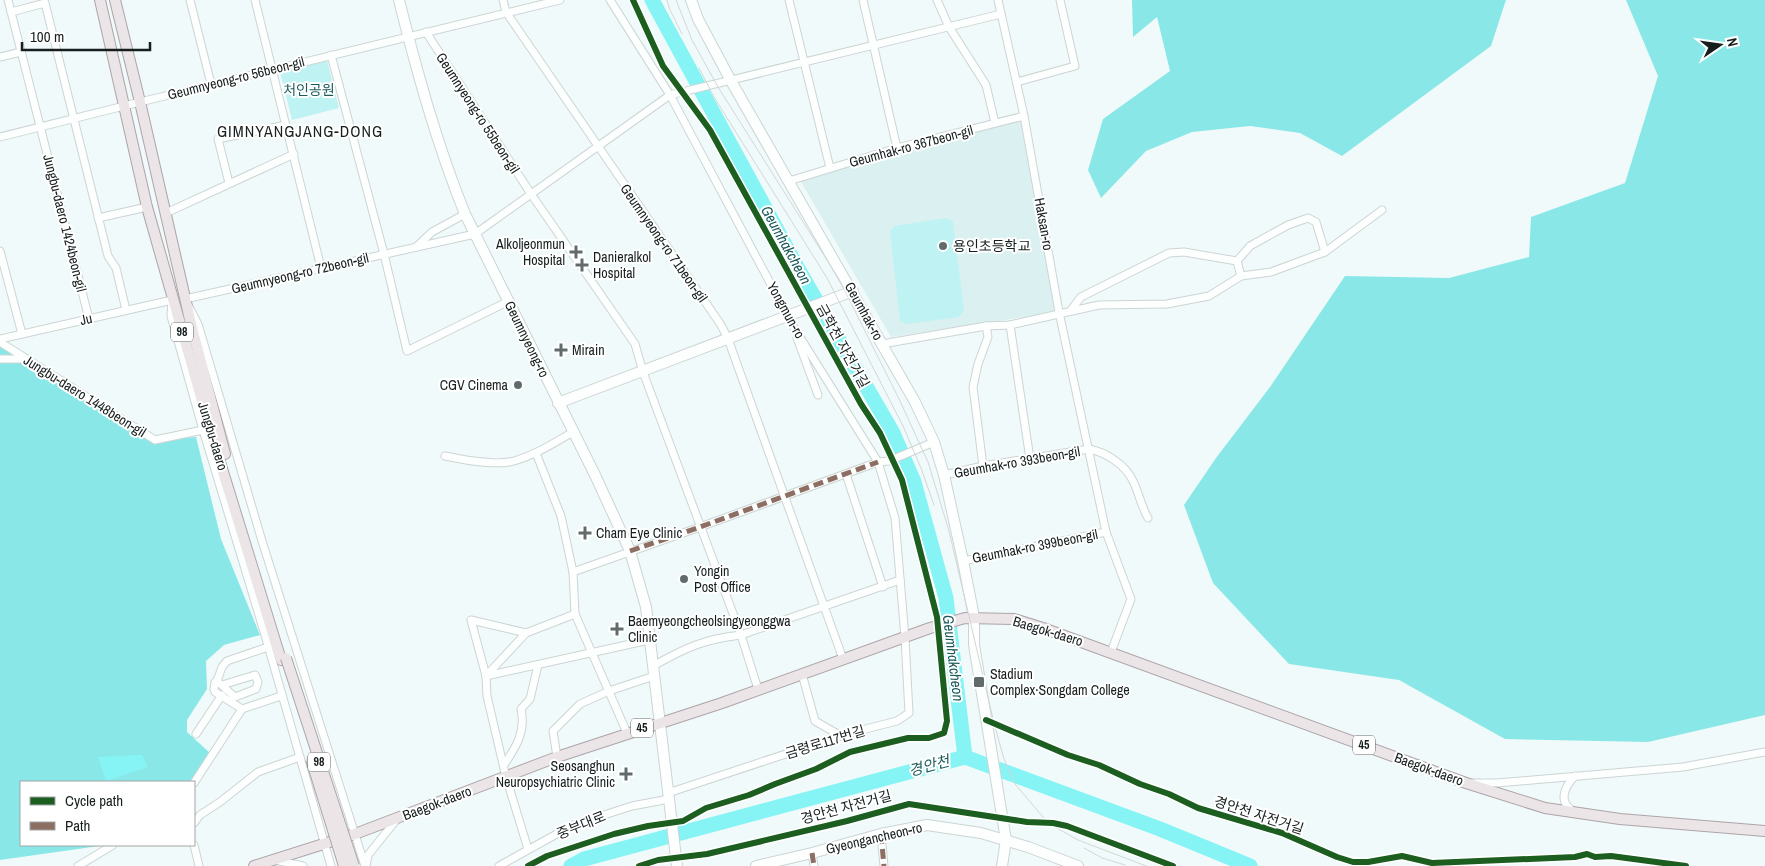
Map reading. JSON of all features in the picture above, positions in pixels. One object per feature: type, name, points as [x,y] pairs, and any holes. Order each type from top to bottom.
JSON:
[{"type":"main road","name":"Jungbu-daero","points":[[100,0],[147,207],[172,300],[283,659],[354,866]]},
{"type":"main road","name":"Jungbu-daero","points":[[115,0],[185,299],[225,454],[344,866]]},
{"type":"main road","name":"Geumnyeong-ro","points":[[399,0],[448,170],[465,214],[595,475],[630,551],[646,606],[678,866]]},
{"type":"main road","name":"Geumhak-ro","points":[[691,0],[698,19],[731,81],[794,179],[851,292],[916,402],[934,442],[944,475],[963,560],[969,618],[1006,840]]},
{"type":"main road","points":[[558,403],[851,292]]},
{"type":"main road","name":"Baegok-daero","points":[[254,866],[355,834],[557,757],[626,733],[802,674],[930,628],[969,618],[1014,619],[1111,652],[1466,783],[1545,808],[1620,819],[1765,831]]},
{"type":"main road","name":"Gyeongancheon-ro","points":[[756,866],[881,834],[927,825],[981,832],[1078,866]]},
{"type":"main road","points":[[1002,866],[1006,840]]},
{"type":"street","name":"Jungbu-daero 1424beon-gil","points":[[8,0],[89,319]]},
{"type":"street","points":[[190,0],[211,84]]},
{"type":"street","points":[[254,0],[322,268]]},
{"type":"street","name":"Geumnyeong-ro 71beon-gil","points":[[502,0],[506,12],[721,325],[728,338],[844,659]]},
{"type":"street","points":[[408,36],[560,0]]},
{"type":"street","name":"Yongmun-ro","points":[[610,0],[670,95],[793,326],[878,462],[895,518],[905,638]]},
{"type":"street","points":[[790,0],[830,168]]},
{"type":"street","points":[[863,0],[897,148]]},
{"type":"street","points":[[937,0],[949,27],[986,85],[995,123]]},
{"type":"street","name":"Haksan-ro","points":[[998,0],[1024,116],[1060,312],[1106,532],[1131,599],[1111,652]]},
{"type":"street","points":[[1016,82],[1074,66],[1060,0]]},
{"type":"street","points":[[11,12],[45,3],[108,256],[116,268],[126,310]]},
{"type":"street","points":[[475,234],[670,95],[1001,14]]},
{"type":"street","name":"Geumnyeong-ro 55beon-gil","points":[[426,32],[531,194]]},
{"type":"street","name":"Geumnyeong-ro 56beon-gil","points":[[140,102],[408,36]]},
{"type":"street","points":[[0,56],[21,52]]},
{"type":"street","points":[[331,55],[384,254],[407,351],[509,301]]},
{"type":"street","points":[[0,138],[140,102]]},
{"type":"street","name":"Geumhak-ro 367beon-gil","points":[[794,179],[897,148],[1024,116]]},
{"type":"street","points":[[229,183],[218,139],[286,124]]},
{"type":"street","points":[[166,213],[294,154]]},
{"type":"street","points":[[531,194],[635,344],[643,372],[741,635],[758,689]]},
{"type":"street","points":[[98,218],[147,207]]},
{"type":"street","points":[[882,344],[986,326],[1010,325],[1060,312],[1099,305],[1167,304],[1209,296],[1241,276],[1271,272],[1325,252],[1382,210]]},
{"type":"street","name":"Geumnyeong-ro 72beon-gil","points":[[416,247],[432,232],[465,214]]},
{"type":"street","points":[[1237,261],[1250,246],[1308,218],[1316,222],[1325,252]]},
{"type":"street","name":"Geumnyeong-ro 72beon-gil","points":[[185,299],[475,234]]},
{"type":"street","points":[[0,252],[22,334]]},
{"type":"street","points":[[1071,310],[1081,297],[1169,253],[1184,252],[1237,261]]},
{"type":"street","points":[[1237,261],[1241,276]]},
{"type":"street","points":[[185,299],[198,324],[262,541],[365,866]]},
{"type":"street","points":[[172,300],[171,316],[202,430],[268,647],[331,866]]},
{"type":"street","name":"Ju","points":[[0,341],[22,334],[172,300]]},
{"type":"street","points":[[1010,325],[1030,458]]},
{"type":"street","points":[[793,326],[818,395]]},
{"type":"street","points":[[983,466],[973,387],[978,364],[988,337],[986,326]]},
{"type":"street","name":"Jungbu-daero 1448beon-gil","points":[[0,341],[155,440],[202,430]]},
{"type":"street","points":[[0,360],[27,359]]},
{"type":"street","points":[[445,456],[475,462],[513,462],[573,432]]},
{"type":"street","points":[[573,572],[878,462],[889,461],[934,442]]},
{"type":"street","points":[[1089,448],[1102,452],[1127,472],[1133,480],[1142,508],[1148,518]]},
{"type":"street","name":"Geumhak-ro 393beon-gil","points":[[944,475],[983,466],[1089,448]]},
{"type":"street","points":[[536,452],[561,516],[573,572],[575,614],[626,733]]},
{"type":"street","points":[[846,474],[883,587]]},
{"type":"street","name":"Geumhak-ro 399beon-gil","points":[[963,560],[1106,532]]},
{"type":"street","points":[[557,757],[553,731],[580,704],[653,671],[687,647],[719,637],[741,635],[825,608],[900,580]]},
{"type":"street","points":[[486,676],[526,633],[575,614]]},
{"type":"street","points":[[526,633],[471,620],[486,676],[487,696],[506,777],[528,850]]},
{"type":"street","name":"금령로117번길","points":[[669,796],[840,736],[897,721],[909,713],[905,638]]},
{"type":"street","points":[[486,676],[650,640]]},
{"type":"street","points":[[219,683],[222,667],[227,661],[268,647]]},
{"type":"street","points":[[504,765],[520,740],[524,719],[521,710],[530,699],[538,665]]},
{"type":"street","points":[[802,674],[815,721],[840,736]]},
{"type":"street","points":[[219,683],[235,696],[256,689],[258,682],[255,675],[219,683],[214,682],[214,689],[242,709]]},
{"type":"street","points":[[196,734],[222,695]]},
{"type":"street","points":[[195,781],[242,709],[281,696]]},
{"type":"street","points":[[1466,783],[1497,783],[1683,767],[1765,752]]},
{"type":"street","points":[[195,822],[200,815],[258,772],[300,757]]},
{"type":"street","points":[[1575,776],[1566,786],[1564,802],[1568,808],[1577,813]]},
{"type":"street","name":"중부대로","points":[[499,866],[573,826],[669,796]]},
{"type":"street","points":[[365,866],[368,855],[397,818]]},
{"type":"street","points":[[881,834],[884,866]]},
{"type":"street","points":[[78,866],[111,846]]},
{"type":"street","points":[[194,846],[199,866]]},
{"type":"street","points":[[812,853],[814,866]]},
{"type":"street","points":[[274,860],[303,866]]},
{"type":"shaded area","points":[[1132,0],[1506,0],[1491,46],[1342,156],[1300,133],[1250,126],[1192,132],[1146,151],[1101,198],[1088,170],[1103,119],[1170,71],[1157,17],[1133,37]]},
{"type":"shaded area","points":[[1626,0],[1765,0],[1765,715],[1648,742],[1505,739],[1399,680],[1289,664],[1213,583],[1184,505],[1216,458],[1270,387],[1345,276],[1449,278],[1529,257],[1531,217],[1625,183],[1658,76]]},
{"type":"shaded area","name":"용인초등학교","points":[[1024,116],[1059,312],[891,337],[800,180],[897,148]]},
{"type":"shaded area","points":[[0,342],[155,440],[196,437],[221,539],[260,635],[224,645],[206,661],[207,689],[187,720],[187,732],[210,753],[192,781],[20,781],[20,846],[99,846],[0,860]]},
{"type":"shaded area","points":[[142,755],[148,767],[106,781],[98,757]]},
{"type":"green space","name":"처인공원","points":[[327,60],[339,108],[292,120],[280,72]]},
{"type":"green space","points":[[946,218],[953,222],[964,310],[959,317],[906,324],[900,321],[890,232],[894,226]]},
{"type":"waterway","name":"Geumhakcheon","points":[[652,0],[801,274],[893,433],[914,482],[946,598],[965,757]]},
{"type":"waterway","name":"경안천","points":[[571,866],[584,859],[965,757],[1160,829],[1250,866]]},
{"type":"tram line","points":[[667,0],[682,34]]},
{"type":"tram line","points":[[676,0],[692,40],[718,87],[839,279],[928,462],[949,531],[994,723],[1004,759],[1015,784],[1048,823],[1078,840],[1146,866]]},
{"type":"tram line","points":[[699,68],[714,97],[827,278],[903,426],[934,505]]},
{"type":"tram line","points":[[1084,848],[1102,858],[1125,865]]},
{"type":"marked path","points":[[630,551],[878,462]]},
{"type":"marked path","points":[[881,834],[884,866]]},
{"type":"marked path","points":[[812,853],[814,866]]},
{"type":"cycle path","name":"금학천 자전거길","points":[[528,866],[547,856],[614,834],[648,826],[683,821],[706,808],[749,795],[816,769],[850,752],[908,738],[929,738],[944,733],[947,721],[937,617],[902,480],[880,433],[861,404],[710,130],[663,66],[633,0]]},
{"type":"cycle path","name":"경안천 자전거길","points":[[986,720],[1068,755],[1099,765],[1140,784],[1169,794],[1198,808],[1282,833],[1353,862],[1368,862],[1402,856],[1432,863],[1575,857],[1587,854],[1595,857],[1611,856],[1686,866]]},
{"type":"cycle path","name":"경안천 자전거길","points":[[639,866],[658,860],[707,854],[847,821],[909,804],[1027,822],[1053,823],[1067,826],[1173,866]]},
{"type":"place","name":"용인초등학교","points":[[943,246]]},
{"type":"place","name":"Alkoljeonmun Hospital","points":[[576,252]]},
{"type":"place","name":"Danieralkol Hospital","points":[[582,265]]},
{"type":"place","name":"Mirain","points":[[561,350]]},
{"type":"place","name":"CGV Cinema","points":[[518,385]]},
{"type":"place","name":"Cham Eye Clinic","points":[[585,533]]},
{"type":"place","name":"Yongin Post Office","points":[[684,579]]},
{"type":"place","name":"Baemyeongcheolsingyeonggwa Clinic","points":[[617,629]]},
{"type":"place","name":"Stadium Complex·Songdam College","points":[[979,682]]},
{"type":"place","name":"Seosanghun Neuropsychiatric Clinic","points":[[626,774]]},
{"type":"district","name":"GIMNYANGJANG-DONG","points":[[300,131]]}]
